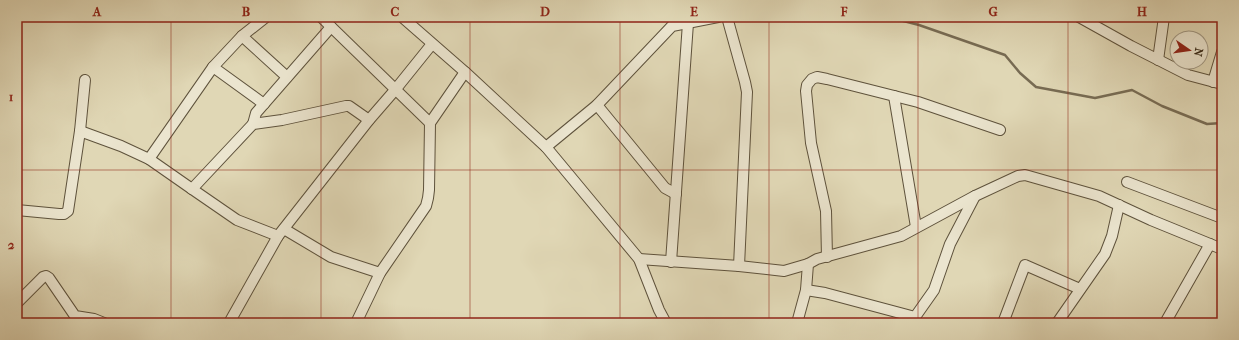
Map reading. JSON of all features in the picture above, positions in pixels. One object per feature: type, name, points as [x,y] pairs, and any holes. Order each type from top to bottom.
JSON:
[{"type":"street","points":[[149,159],[213,67],[242,36],[266,17]]},
{"type":"street","points":[[321,17],[430,123]]},
{"type":"street","points":[[402,17],[465,72],[546,147],[639,259],[659,310],[666,323]]},
{"type":"street","points":[[546,147],[597,105],[672,26],[718,17]]},
{"type":"street","points":[[727,17],[747,92],[739,266]]},
{"type":"street","points":[[1079,17],[1188,76],[1218,83],[1222,52]]},
{"type":"street","points":[[1158,60],[1164,17]]},
{"type":"street","points":[[671,262],[688,23]]},
{"type":"street","points":[[192,190],[253,124],[256,113],[331,27]]},
{"type":"street","points":[[242,36],[287,78]]},
{"type":"street","points":[[229,323],[281,232],[369,120],[396,90],[432,44]]},
{"type":"street","points":[[213,67],[264,104]]},
{"type":"street","points":[[356,323],[380,273],[426,206],[428,198],[430,123],[465,72]]},
{"type":"street","points":[[797,323],[806,290],[817,260],[826,211],[810,143],[806,101],[807,85],[812,79],[820,78],[918,102],[1000,130]]},
{"type":"street","points":[[17,210],[59,214],[64,214],[68,211],[80,132],[85,80]]},
{"type":"street","points":[[894,96],[916,227]]},
{"type":"street","points":[[597,105],[665,188],[676,194]]},
{"type":"street","points":[[253,124],[282,120],[346,106],[349,106],[369,120]]},
{"type":"street","points":[[80,132],[121,146],[149,159],[237,220],[281,232],[331,257],[380,273]]},
{"type":"street","points":[[639,259],[739,266],[784,271],[901,236],[975,196],[1010,179],[1025,175],[1099,196],[1151,220],[1222,249]]},
{"type":"street","points":[[1127,182],[1222,218]]},
{"type":"street","points":[[806,290],[825,293],[917,320],[934,290],[950,244],[975,196]]},
{"type":"street","points":[[1057,323],[1105,254],[1112,236],[1119,205]]},
{"type":"street","points":[[1165,323],[1210,244]]},
{"type":"street","points":[[1002,323],[1025,265],[1080,289]]},
{"type":"street","points":[[17,303],[43,277],[46,276],[49,278],[73,314],[78,317],[94,319],[104,323]]},
{"type":"waterway","points":[[888,17],[919,25],[1005,55],[1020,73],[1036,87],[1095,98],[1132,90],[1162,106],[1207,124],[1222,123]]}]
